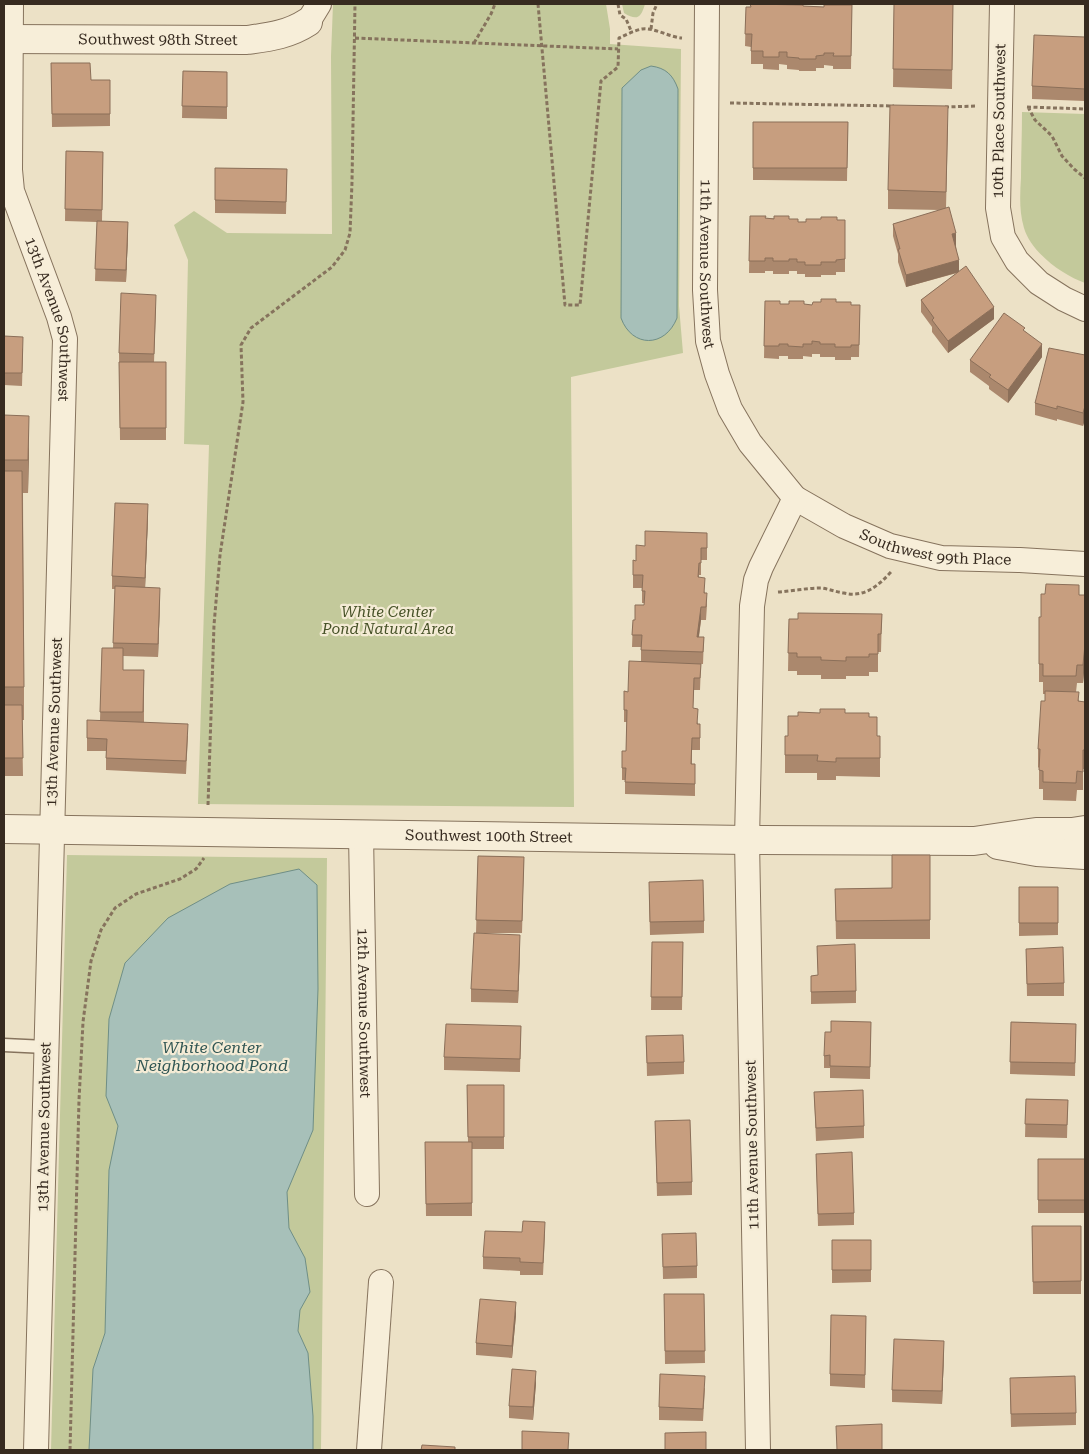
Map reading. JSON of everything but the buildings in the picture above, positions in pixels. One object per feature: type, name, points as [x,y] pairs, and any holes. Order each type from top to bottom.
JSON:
[{"type":"street","name":"13th Avenue Southwest","points":[[10,4],[7,39],[12,191],[59,317],[65,339],[36,1450]]},
{"type":"street","name":"11th Avenue Southwest","points":[[706,4],[704,290],[708,340],[716,374],[730,409],[750,443],[795,498],[761,567],[756,580],[752,606],[747,840],[758,1450]]},
{"type":"street","name":"10th Place Southwest","points":[[1002,4],[998,208],[1003,237],[1017,261],[1039,283],[1064,299],[1085,309]]},
{"type":"street","name":"Southwest 98th Street","points":[[7,39],[247,40],[280,36],[297,29],[313,13]]},
{"type":"street","name":"Southwest 99th Place","points":[[795,498],[844,526],[890,546],[941,558],[1085,564]]},
{"type":"street","name":"Southwest 100th Street","points":[[4,829],[747,840],[974,841],[1036,832],[1085,830]]},
{"type":"street","name":"12th Avenue Southwest","points":[[361,833],[367,1194]]},
{"type":"street","name":"Southwest 100th Street","points":[[974,841],[1037,852],[1085,855]]},
{"type":"street","points":[[369,1450],[381,1282]]},
{"type":"lane","points":[[4,1045],[46,1047]]},
{"type":"path","points":[[208,808],[214,625],[220,554],[243,402],[241,345],[251,328],[332,267],[345,250],[350,233],[355,38],[354,4]]},
{"type":"path","points":[[474,43],[495,4]]},
{"type":"path","points":[[538,4],[565,305],[580,304],[601,81],[618,67],[619,38],[642,29],[651,29],[660,34],[681,38]]},
{"type":"path","points":[[618,4],[620,15],[626,18],[632,32]]},
{"type":"path","points":[[651,29],[653,13],[657,4]]},
{"type":"path","points":[[355,38],[618,49]]},
{"type":"path","points":[[724,103],[901,106]]},
{"type":"path","points":[[941,107],[982,106]]},
{"type":"path","points":[[1085,109],[1028,107],[1035,120],[1052,136],[1062,156],[1085,178]]},
{"type":"path","points":[[772,592],[821,588],[846,594],[858,594],[870,590],[881,583],[893,570]]},
{"type":"path","points":[[70,1450],[79,1100],[83,1022],[91,961],[101,930],[115,908],[136,894],[180,879],[196,869],[206,856]]},
{"type":"green space","name":"White Center Pond Natural Area","points":[[333,4],[606,4],[610,44],[681,49],[679,306],[683,353],[571,377],[574,807],[198,804],[209,445],[184,444],[188,260],[174,225],[194,211],[227,233],[332,234],[331,56]]},
{"type":"green space","points":[[622,4],[645,4],[638,17],[632,17],[624,13]]},
{"type":"green space","points":[[1022,112],[1085,114],[1085,283],[1048,262],[1033,246],[1024,228],[1020,203]]},
{"type":"green space","name":"White Center Neighborhood Pond","points":[[67,855],[327,858],[321,1450],[51,1450]]},
{"type":"water","points":[[651,66],[661,68],[668,73],[678,89],[677,318],[672,328],[665,335],[649,340],[640,339],[633,335],[626,328],[621,318],[622,88],[641,70]]},
{"type":"water","name":"White Center Neighborhood Pond","points":[[299,869],[317,885],[318,989],[313,1130],[287,1192],[289,1228],[305,1258],[310,1292],[300,1310],[298,1331],[308,1353],[313,1416],[313,1450],[89,1450],[93,1369],[105,1333],[109,1170],[118,1126],[106,1096],[109,1019],[125,963],[168,918],[230,884]]}]
